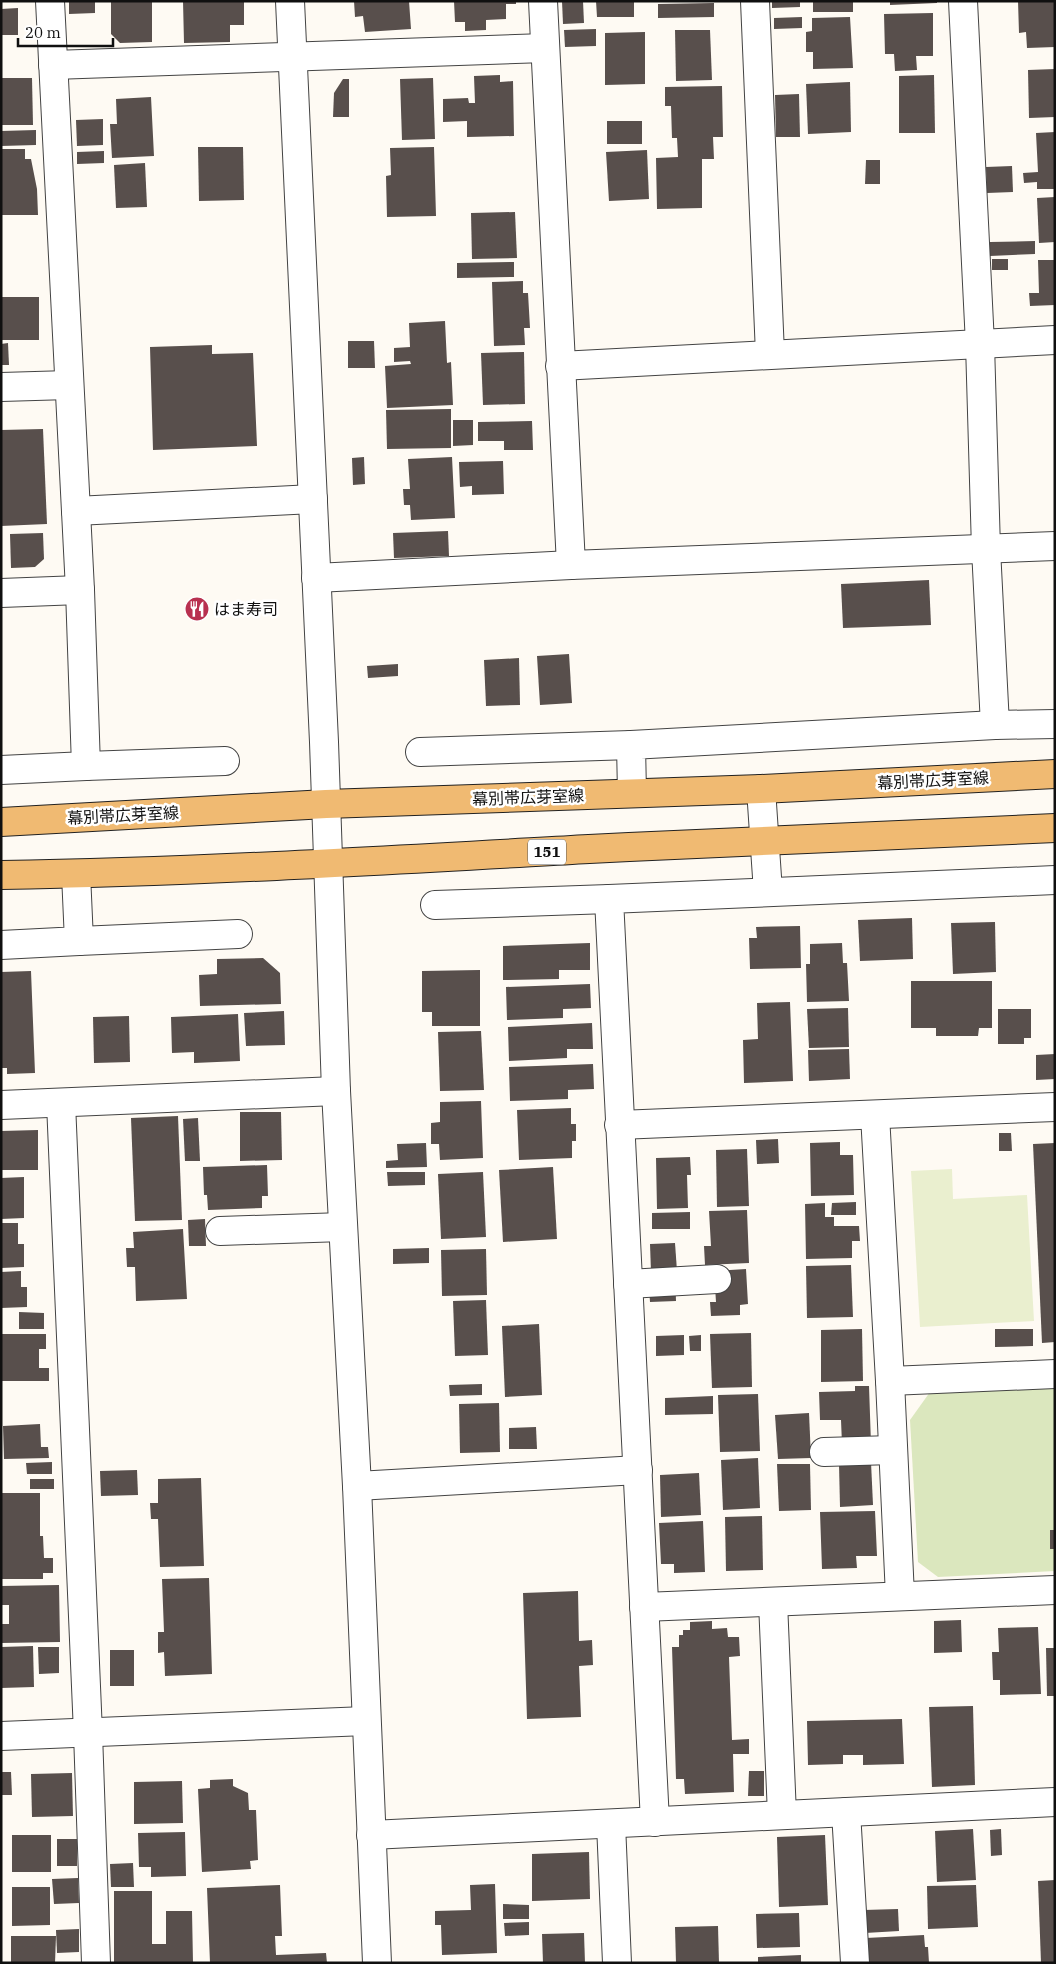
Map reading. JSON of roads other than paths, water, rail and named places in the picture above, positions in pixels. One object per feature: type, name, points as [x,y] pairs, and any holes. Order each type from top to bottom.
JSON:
[{"type":"main road","name":"幕別帯広芽室線","points":[[1,822],[326,804],[761,789],[1055,774]]},
{"type":"main road","name":"151","points":[[1,875],[76,874],[328,864],[1055,828]]},
{"type":"street","points":[[50,1],[80,590],[86,766]]},
{"type":"street","points":[[290,1],[326,804],[336,1091],[357,1486],[370,1836],[377,1963]]},
{"type":"street","points":[[543,1],[571,565]]},
{"type":"street","points":[[755,1],[770,354]]},
{"type":"street","points":[[964,1],[995,725]]},
{"type":"street","points":[[53,65],[545,48]]},
{"type":"street","points":[[560,366],[1055,340]]},
{"type":"street","points":[[1,387],[69,385]]},
{"type":"street","points":[[76,511],[313,499]]},
{"type":"street","points":[[316,578],[571,565],[1055,546]]},
{"type":"street","points":[[1,594],[80,590]]},
{"type":"street","points":[[420,752],[631,745],[995,725],[1055,724]]},
{"type":"street","points":[[631,745],[632,793]]},
{"type":"street","points":[[1,770],[225,761]]},
{"type":"street","points":[[761,789],[768,892]]},
{"type":"street","points":[[76,874],[79,941]]},
{"type":"street","points":[[435,905],[1055,880]]},
{"type":"street","points":[[609,898],[655,1822]]},
{"type":"street","points":[[1,944],[238,934]]},
{"type":"street","points":[[1,1105],[336,1091]]},
{"type":"street","points":[[61,1103],[96,1963]]},
{"type":"street","points":[[619,1125],[1055,1107]]},
{"type":"street","points":[[875,1115],[900,1596]]},
{"type":"street","points":[[220,1231],[343,1227]]},
{"type":"street","points":[[628,1284],[717,1279]]},
{"type":"street","points":[[890,1381],[1055,1374]]},
{"type":"street","points":[[824,1452],[893,1450]]},
{"type":"street","points":[[357,1486],[638,1470]]},
{"type":"street","points":[[644,1607],[1055,1590]]},
{"type":"street","points":[[773,1602],[782,1816]]},
{"type":"street","points":[[1,1736],[366,1721]]},
{"type":"street","points":[[370,1836],[1055,1802]]},
{"type":"street","points":[[846,1812],[855,1963]]},
{"type":"street","points":[[611,1824],[617,1963]]},
{"type":"place","name":"はま寿司","points":[[197,609]]}]
